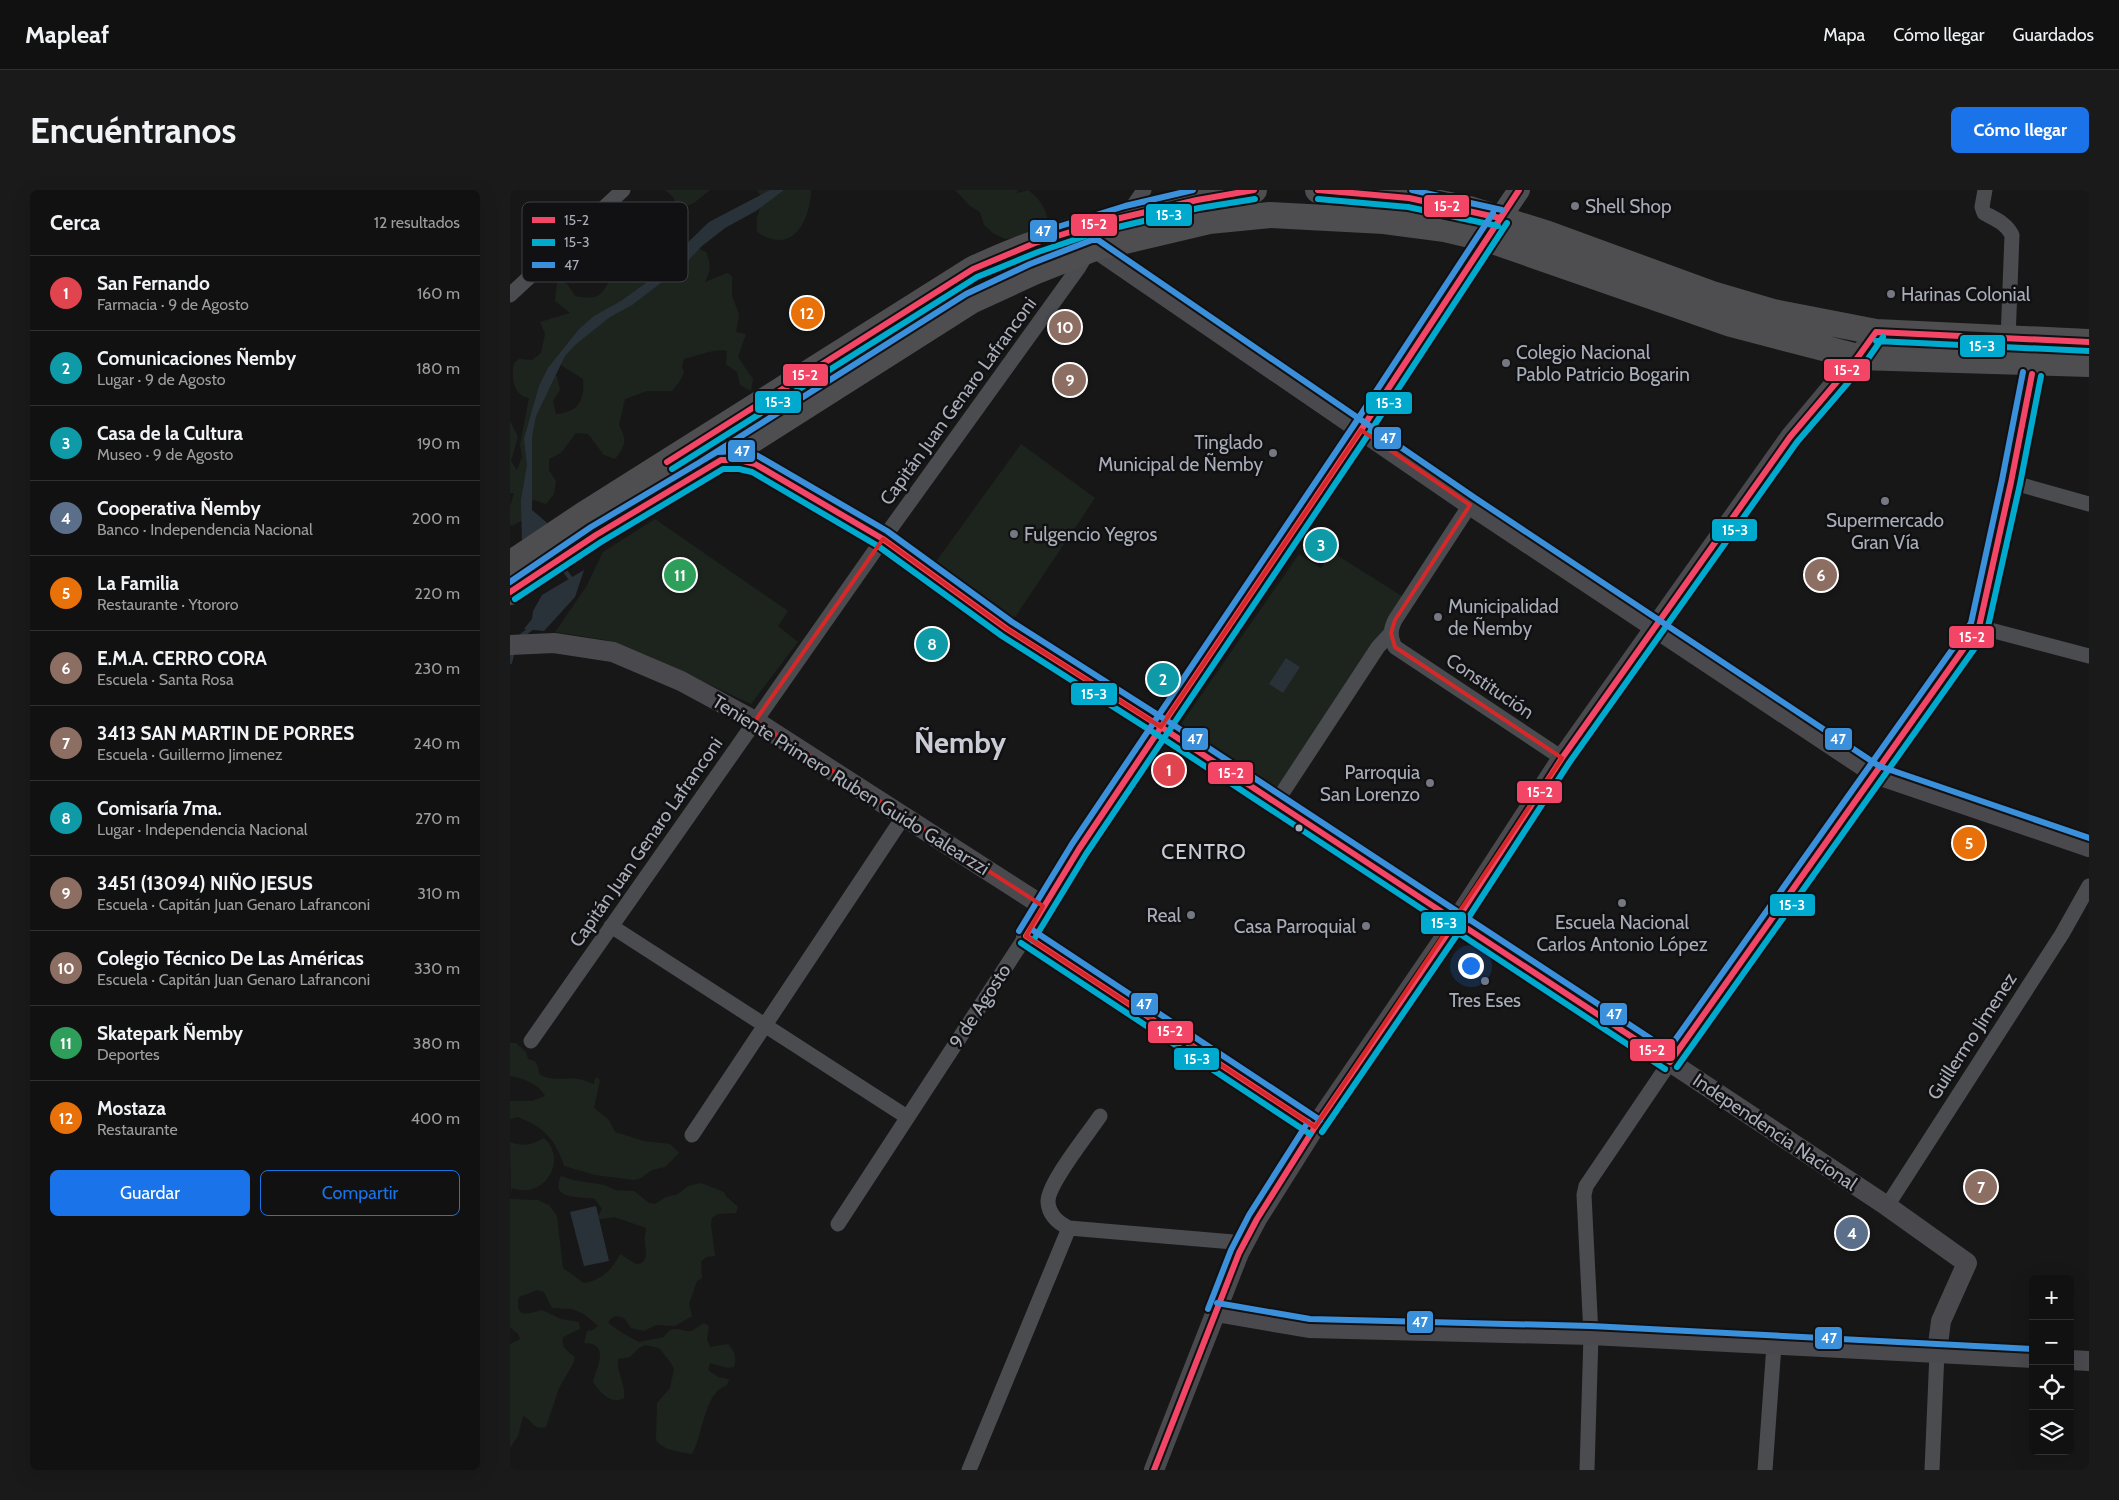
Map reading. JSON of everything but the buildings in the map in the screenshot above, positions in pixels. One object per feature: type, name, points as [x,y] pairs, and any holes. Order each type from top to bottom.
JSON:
[{"type":"highway","points":[[513,581],[588,526],[973,269],[1009,252],[1060,234],[1128,214],[1192,199],[1254,190]]},
{"type":"highway","points":[[1318,190],[1406,194],[1463,208],[1493,228],[1732,324],[1858,357],[2089,364]]},
{"type":"highway","points":[[588,526],[721,460],[971,301],[1034,272],[1092,249],[1209,221],[1270,215],[1384,220],[1445,229],[1493,228],[1773,312],[1876,332],[2089,342]]},
{"type":"main road","points":[[1493,228],[1519,190]]},
{"type":"street","points":[[610,202],[623,190]]},
{"type":"street","points":[[1128,214],[1144,190]]},
{"type":"street","points":[[1986,190],[1982,207],[1984,213],[2002,222],[2009,228],[2012,235],[2008,339]]},
{"type":"street","name":"9 de Agosto","points":[[838,1224],[1026,936],[1079,849],[1361,430],[1493,228]]},
{"type":"street","points":[[1092,249],[1470,505],[1874,774],[2089,847]]},
{"type":"street","name":"Capitán Juan Genaro Lafranconi","points":[[531,1041],[883,539],[1092,249]]},
{"type":"street","points":[[510,295],[524,282]]},
{"type":"street","points":[[1154,1470],[1244,1243],[1315,1127],[1456,921],[1562,758],[1790,437],[1858,357],[1876,332]]},
{"type":"street","points":[[1587,1470],[1591,1335],[1584,1195],[1586,1186],[1670,1062],[1979,627],[2011,482],[2032,374],[2040,362]]},
{"type":"street","name":"Independencia Nacional","points":[[721,460],[740,460],[755,464],[883,539],[1007,629],[1161,727],[1275,804],[1670,1062],[1887,1206],[1967,1263],[1942,1321],[1937,1352],[1932,1470]]},
{"type":"street","points":[[2011,482],[2089,504]]},
{"type":"street","points":[[1275,804],[1378,647],[1393,640],[1395,620],[1470,505]]},
{"type":"street","points":[[1979,627],[2089,656]]},
{"type":"street","name":"Constitución","points":[[1393,640],[1562,758]]},
{"type":"street","name":"Teniente Primero Ruben Guido Galearzzi","points":[[510,645],[554,643],[613,652],[681,681],[755,721],[1043,906]]},
{"type":"street","points":[[692,1135],[764,1023],[904,816]]},
{"type":"street","name":"Guillermo Jimenez","points":[[1887,1206],[2059,939],[2089,886]]},
{"type":"street","points":[[612,926],[907,1117]]},
{"type":"street","points":[[1026,936],[1315,1127]]},
{"type":"street","points":[[1100,1116],[1052,1185],[1048,1201],[1052,1214],[1058,1223],[1068,1228],[1244,1243]]},
{"type":"street","points":[[969,1470],[1068,1228]]},
{"type":"street","points":[[1216,1312],[1309,1328],[1591,1335],[2029,1358]]},
{"type":"street","points":[[1765,1470],[1774,1345]]},
{"type":"street","points":[[2074,1360],[2089,1361]]},
{"type":"highlighted area","points":[[1361,430],[1470,505],[1395,620],[1391,633],[1395,647],[1562,758],[1315,1127],[1026,936],[1043,906],[755,721],[883,539],[1007,629],[1161,727]]},
{"type":"shaded area","points":[[665,190],[710,190],[694,203],[688,205],[688,202],[675,202],[674,198]]},
{"type":"shaded area","points":[[757,190],[811,190],[807,213],[803,224],[797,232],[789,238],[780,240],[769,238],[757,232],[757,218],[761,197]]},
{"type":"shaded area","points":[[770,190],[784,190],[756,211],[725,228],[702,246],[688,261],[688,242],[709,222]]},
{"type":"shaded area","points":[[955,190],[1018,190],[1017,193],[1028,190],[1041,204],[1048,221],[1040,230],[1029,237],[1005,239],[993,233],[984,225],[980,212],[970,206]]},
{"type":"shaded area","points":[[694,247],[706,252],[710,267],[705,282],[727,273],[732,276],[732,296],[739,314],[736,332],[746,334],[738,357],[753,379],[751,391],[740,385],[737,372],[726,364],[727,351],[712,351],[684,359],[682,366],[684,372],[672,391],[647,391],[625,399],[619,425],[624,442],[615,459],[604,455],[588,434],[576,433],[561,453],[549,459],[549,470],[556,481],[554,494],[546,504],[534,500],[524,507],[523,520],[512,526],[510,524],[510,506],[514,493],[510,493],[510,421],[518,437],[511,461],[517,470],[522,457],[520,445],[529,398],[519,394],[514,385],[514,363],[519,359],[532,360],[541,353],[545,334],[540,322],[570,313],[555,301],[557,283],[564,282],[575,296],[591,297],[603,291],[610,282],[688,282],[688,251]],"holes":[[[557,358],[562,366],[583,379],[583,393],[575,408],[556,414],[553,401],[560,390],[557,376],[549,372]]]},
{"type":"shaded area","points":[[662,282],[632,305],[610,317],[575,345],[565,356],[536,416],[532,437],[532,510],[552,527],[522,544],[521,500],[527,465],[524,439],[539,386],[548,368],[579,329],[594,316],[621,301],[646,283]]},
{"type":"shaded area","name":"Fulgencio Yegros","points":[[1021,444],[1095,498],[1007,629],[930,570]]},
{"type":"shaded area","points":[[655,519],[788,611],[778,626],[798,642],[751,704],[648,656],[606,640],[555,632],[586,587],[603,552]]},
{"type":"shaded area","points":[[1332,552],[1408,600],[1279,793],[1179,727],[1299,554],[1321,568]]},
{"type":"shaded area","points":[[584,570],[575,597],[544,631],[524,629],[532,619],[533,611],[542,595]]},
{"type":"shaded area","points":[[1286,658],[1300,667],[1283,693],[1269,684]]},
{"type":"shaded area","points":[[510,1043],[516,1043],[526,1052],[528,1059],[535,1061],[539,1074],[544,1076],[553,1079],[578,1079],[594,1084],[595,1078],[598,1078],[600,1080],[594,1108],[609,1120],[615,1132],[644,1141],[670,1144],[679,1153],[665,1167],[652,1170],[641,1178],[634,1180],[595,1175],[564,1166],[553,1142],[542,1130],[518,1117],[510,1119],[510,1101],[532,1101],[545,1096],[539,1088],[530,1082],[510,1076]]},
{"type":"shaded area","points":[[544,1138],[551,1147],[554,1157],[553,1167],[549,1176],[542,1184],[534,1188],[523,1190],[512,1188],[511,1194],[510,1142],[527,1144]]},
{"type":"shaded area","points":[[561,1176],[604,1185],[615,1190],[634,1191],[649,1203],[655,1204],[666,1197],[678,1194],[688,1186],[701,1183],[724,1192],[738,1207],[736,1213],[718,1214],[712,1218],[711,1225],[715,1256],[706,1257],[701,1262],[702,1278],[697,1281],[689,1304],[692,1316],[675,1326],[656,1325],[644,1331],[631,1328],[624,1318],[617,1316],[611,1318],[608,1322],[617,1330],[639,1342],[664,1337],[668,1332],[675,1329],[693,1330],[704,1323],[709,1326],[707,1339],[710,1347],[728,1344],[732,1349],[735,1355],[734,1367],[728,1368],[710,1363],[708,1370],[718,1377],[729,1379],[727,1385],[719,1390],[708,1406],[692,1454],[668,1449],[656,1440],[657,1403],[670,1388],[674,1369],[659,1348],[645,1345],[630,1357],[618,1359],[618,1369],[624,1388],[624,1398],[619,1400],[610,1399],[602,1394],[593,1382],[600,1352],[593,1344],[584,1343],[587,1331],[593,1330],[598,1326],[584,1314],[572,1309],[552,1308],[544,1292],[537,1290],[519,1297],[520,1312],[527,1313],[542,1310],[561,1319],[579,1322],[580,1329],[563,1337],[564,1346],[567,1351],[575,1357],[559,1388],[546,1427],[538,1428],[523,1416],[518,1436],[510,1448],[510,1344],[520,1339],[518,1334],[510,1327],[510,1199],[538,1200],[549,1205],[557,1216],[563,1268],[584,1283],[601,1277],[606,1273],[614,1265],[620,1254],[636,1264],[642,1263],[646,1255],[646,1228],[614,1217],[596,1220],[602,1209],[595,1199],[568,1196],[563,1193],[559,1190],[558,1184]]},
{"type":"shaded area","points":[[596,1206],[609,1261],[584,1266],[570,1212]]},
{"type":"waterway","points":[[562,567],[574,583]]},
{"type":"waterway","points":[[520,637],[534,626]]},
{"type":"waterway","points":[[510,662],[513,650]]},
{"type":"transit line","name":"47","points":[[1038,233],[1125,206],[1193,190]]},
{"type":"transit line","name":"15-2","points":[[667,462],[973,269],[1035,243],[1099,223],[1197,200],[1254,190]]},
{"type":"transit line","name":"15-2","points":[[1318,190],[1409,198],[1500,218]]},
{"type":"transit line","name":"47","points":[[1412,190],[1502,210]]},
{"type":"transit line","name":"15-2","points":[[1026,936],[1079,849],[1361,430],[1519,190]]},
{"type":"transit line","name":"15-3","points":[[672,469],[977,277],[1038,252],[1101,231],[1199,208],[1255,199]]},
{"type":"transit line","name":"15-3","points":[[1318,199],[1408,207],[1498,226]]},
{"type":"transit line","name":"47","points":[[1019,931],[1072,844],[1354,425],[1493,213]]},
{"type":"transit line","name":"15-3","points":[[1033,941],[1086,854],[1368,435],[1507,223]]},
{"type":"transit line","name":"47","points":[[697,464],[966,294],[1030,264],[1092,240],[1098,240],[1475,498],[1879,766],[2089,838]]},
{"type":"transit line","name":"15-2","points":[[1154,1470],[1239,1253],[1257,1219],[1315,1127],[1456,921],[1562,758],[1790,437],[1858,357],[1876,332],[2089,342]]},
{"type":"transit line","name":"15-3","points":[[1322,1132],[1463,926],[1569,763],[1797,442],[1865,363],[1883,337]]},
{"type":"transit line","name":"15-3","points":[[1876,341],[2089,351]]},
{"type":"transit line","name":"47","points":[[510,582],[591,527],[717,452],[741,451],[758,456],[887,531],[1012,622],[1166,720],[1668,1050],[1971,623],[2023,372]]},
{"type":"transit line","name":"15-2","points":[[510,592],[596,535],[721,460],[740,460],[755,464],[883,539],[1007,629],[1161,727],[1670,1062],[1979,627],[2011,482],[2032,374]]},
{"type":"transit line","name":"15-3","points":[[1677,1067],[1987,631],[2020,484],[2041,376]]},
{"type":"transit line","name":"15-3","points":[[515,599],[601,542],[723,469],[739,469],[752,472],[878,546],[1002,636],[1156,734],[1665,1069]]},
{"type":"transit line","name":"47","points":[[1031,929],[1320,1120]]},
{"type":"transit line","name":"15-2","points":[[1026,936],[1315,1127]]},
{"type":"transit line","name":"15-3","points":[[1021,943],[1310,1134]]},
{"type":"transit line","name":"47","points":[[1208,1309],[1231,1250],[1249,1215],[1308,1122]]},
{"type":"transit line","name":"47","points":[[1217,1303],[1310,1319],[1591,1326],[2029,1349]]},
{"type":"place","name":"Shell Shop","points":[[1575,206]]},
{"type":"place","name":"Harinas Colonial","points":[[1891,294]]},
{"type":"place","name":"Mostaza","points":[[807,313]]},
{"type":"place","name":"Colegio Técnico De Las Américas","points":[[1065,327]]},
{"type":"place","name":"Colegio Nacional Pablo Patricio Bogarin","points":[[1506,363]]},
{"type":"place","name":"3451 (13094) NIÑO JESUS","points":[[1070,380]]},
{"type":"place","name":"Tinglado Municipal de Ñemby","points":[[1273,453]]},
{"type":"place","name":"Supermercado Gran Vía","points":[[1885,501]]},
{"type":"place","name":"Fulgencio Yegros","points":[[1014,534]]},
{"type":"place","name":"Casa de la Cultura","points":[[1321,545]]},
{"type":"place","name":"Skatepark Ñemby","points":[[680,575]]},
{"type":"place","name":"E.M.A. CERRO CORA","points":[[1821,575]]},
{"type":"place","name":"Municipalidad de Ñemby","points":[[1438,617]]},
{"type":"place","name":"Comisaría 7ma.","points":[[932,644]]},
{"type":"place","name":"Comunicaciones Ñemby","points":[[1163,679]]},
{"type":"place","name":"San Fernando","points":[[1169,770]]},
{"type":"place","name":"Parroquia San Lorenzo","points":[[1430,783]]},
{"type":"place","name":"La Familia","points":[[1969,843]]},
{"type":"place","name":"Escuela Nacional Carlos Antonio López","points":[[1622,903]]},
{"type":"place","name":"Real","points":[[1191,915]]},
{"type":"place","name":"Casa Parroquial","points":[[1366,926]]},
{"type":"place","name":"Tres Eses","points":[[1485,981]]},
{"type":"place","name":"3413 SAN MARTIN DE PORRES","points":[[1981,1187]]},
{"type":"place","name":"Cooperativa Ñemby","points":[[1852,1233]]},
{"type":"district","name":"Ñemby","points":[[960,742]]},
{"type":"district","name":"CENTRO","points":[[1204,851]]}]
